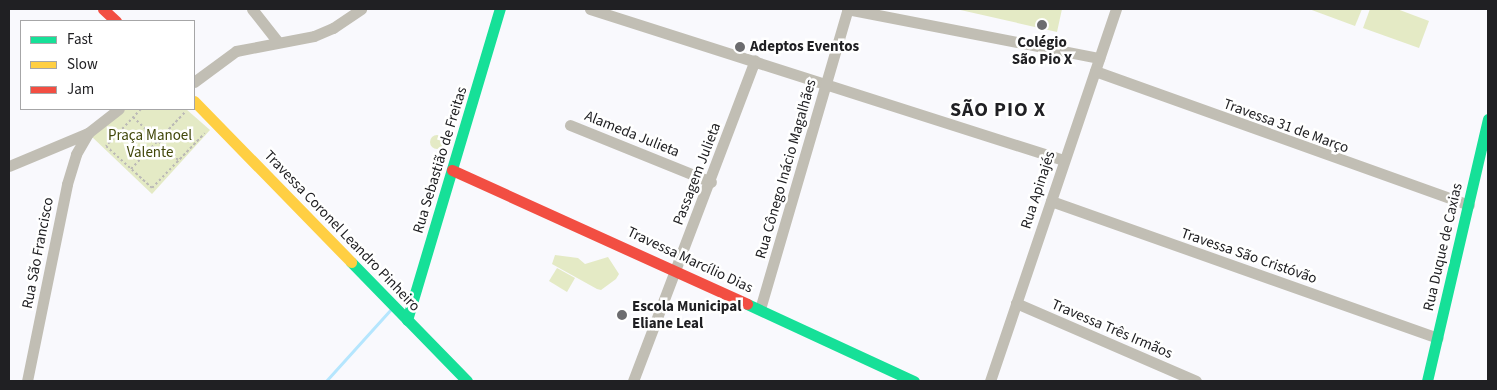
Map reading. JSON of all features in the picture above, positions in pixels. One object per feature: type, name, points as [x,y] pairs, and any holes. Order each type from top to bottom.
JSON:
[{"type":"street","points":[[103,9],[115,20]]},
{"type":"street","points":[[252,9],[278,42]]},
{"type":"street","points":[[195,81],[236,51],[333,28],[361,9]]},
{"type":"street","name":"Rua Sebastião de Freitas","points":[[407,320],[500,9]]},
{"type":"street","points":[[590,9],[755,60],[826,86],[1064,160]]},
{"type":"street","points":[[848,9],[1099,58]]},
{"type":"street","name":"Rua Cônego Inácio Magalhães","points":[[760,309],[848,9]]},
{"type":"street","name":"Rua Apinajés","points":[[990,381],[1116,9]]},
{"type":"street","name":"Passagem Julieta","points":[[632,381],[676,271],[755,60]]},
{"type":"street","name":"Travessa 31 de Março","points":[[1095,71],[1468,205]]},
{"type":"street","name":"Travessa Coronel Leandro Pinheiro","points":[[195,102],[468,381]]},
{"type":"street","points":[[9,166],[88,133],[118,110]]},
{"type":"street","name":"Rua Duque de Caxias","points":[[1427,381],[1488,119]]},
{"type":"street","name":"Alameda Julieta","points":[[570,125],[710,182]]},
{"type":"street","name":"Rua São Francisco","points":[[27,381],[67,184],[76,154],[88,133]]},
{"type":"street","name":"Travessa Marcílio Dias","points":[[452,170],[760,309],[914,381]]},
{"type":"street","name":"Travessa São Cristóvão","points":[[1051,201],[1437,338]]},
{"type":"street","name":"Travessa Três Irmãos","points":[[1016,303],[1196,381]]},
{"type":"path","points":[[140,110],[106,146],[131,170],[155,187],[206,131]]},
{"type":"path","points":[[131,170],[184,110],[193,118]]},
{"type":"path","points":[[133,117],[179,161]]},
{"type":"green space","points":[[956,9],[1062,9],[1057,32]]},
{"type":"green space","points":[[1309,9],[1362,9],[1355,26]]},
{"type":"green space","points":[[1370,9],[1397,9],[1429,21],[1419,48],[1363,28]]},
{"type":"green space","name":"Praça Manoel Valente","points":[[118,110],[187,110],[210,130],[152,194],[90,135]]},
{"type":"green space","points":[[434,135],[440,135],[444,142],[440,149],[434,149],[430,145],[430,139]]},
{"type":"green space","points":[[555,255],[578,258],[585,264],[608,257],[619,274],[616,279],[601,290],[597,289],[552,264]]},
{"type":"green space","points":[[557,268],[575,278],[567,292],[549,281]]},
{"type":"waterway","points":[[326,381],[391,309]]},
{"type":"traffic: fast","points":[[407,320],[500,9]]},
{"type":"traffic: fast","points":[[1427,381],[1488,119]]},
{"type":"traffic: fast","points":[[351,262],[467,381]]},
{"type":"traffic: fast","points":[[747,304],[914,381]]},
{"type":"traffic: slow","points":[[195,102],[351,262]]},
{"type":"traffic: jam","points":[[103,9],[115,20]]},
{"type":"traffic: jam","points":[[452,170],[747,304]]},
{"type":"place","name":"Colégio São Pio X","points":[[1042,25]]},
{"type":"place","name":"Adeptos Eventos","points":[[740,47]]},
{"type":"place","name":"Escola Municipal Eliane Leal","points":[[622,315]]},
{"type":"district","name":"SÃO PIO X","points":[[998,110]]}]
